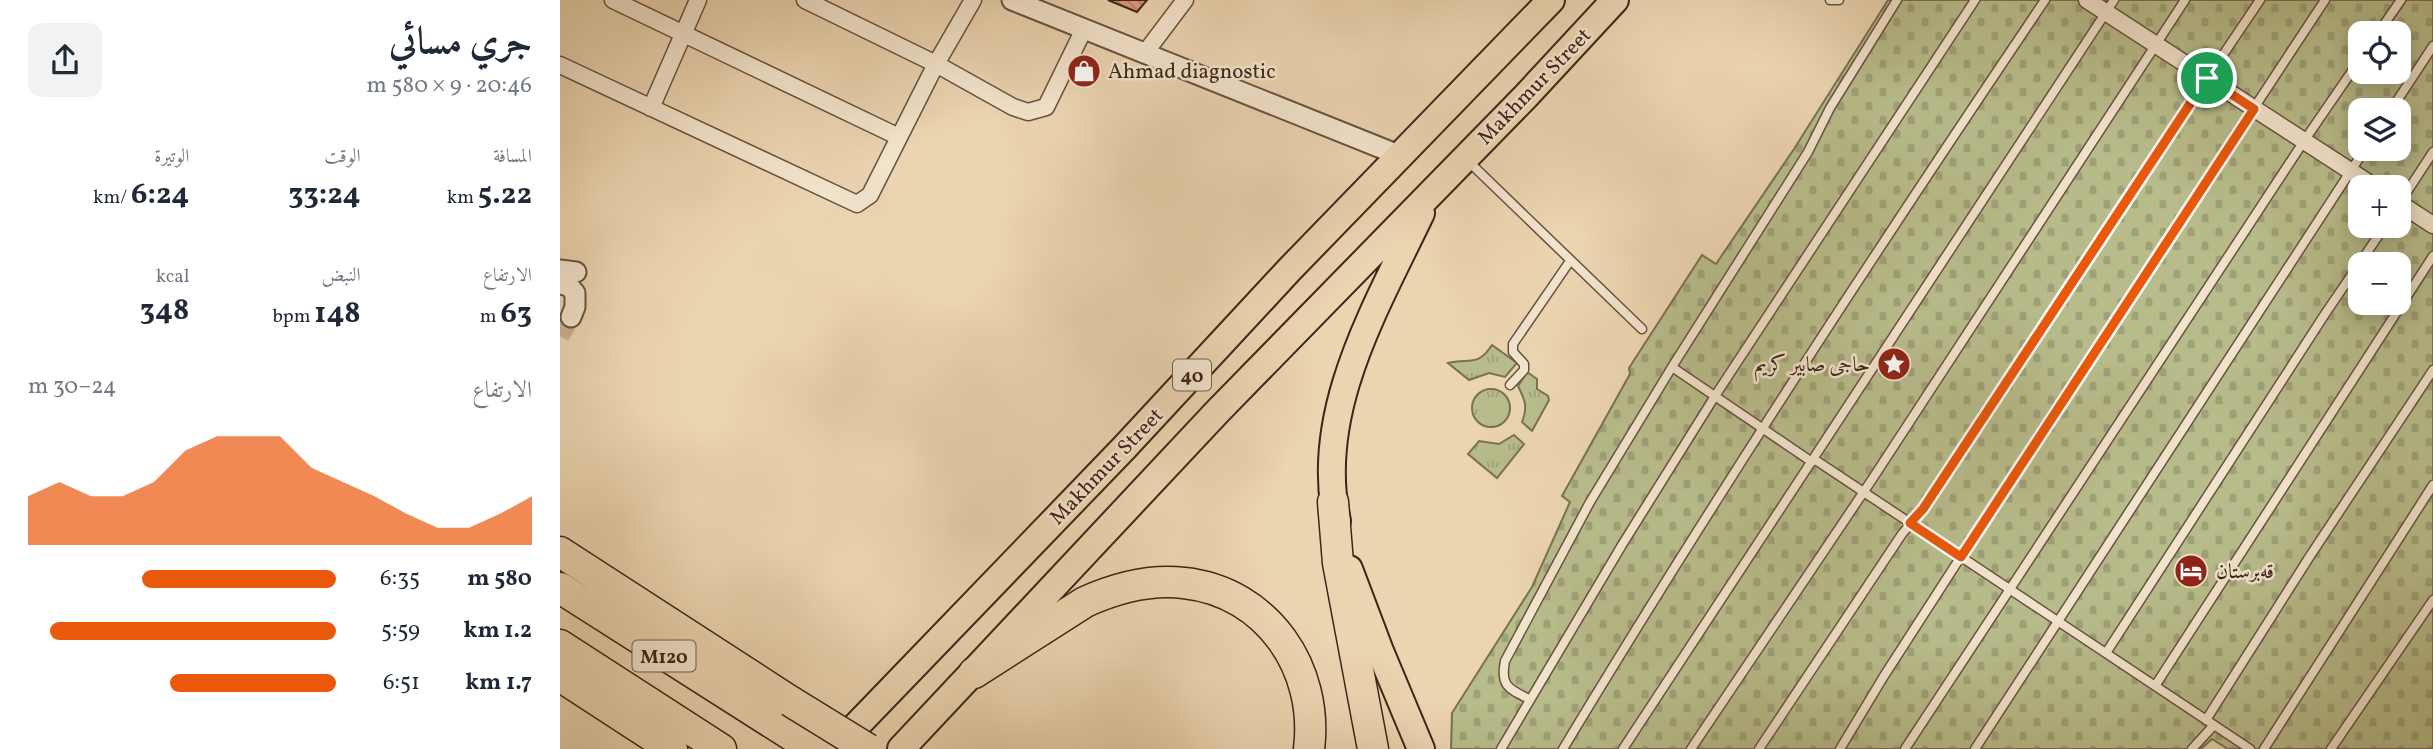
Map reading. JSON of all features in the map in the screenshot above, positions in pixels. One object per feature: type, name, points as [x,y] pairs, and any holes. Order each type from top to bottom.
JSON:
[{"type":"highway","name":"Makhmur Street","points":[[901,749],[1218,411],[1526,96],[1615,0]]},
{"type":"highway","name":"Makhmur Street","points":[[834,749],[1548,1]]},
{"type":"highway","points":[[1373,749],[1338,563],[1332,481],[1335,429],[1362,338],[1430,192]]},
{"type":"highway","points":[[1333,502],[1345,554],[1360,601],[1421,749]]},
{"type":"highway","points":[[560,552],[868,749]]},
{"type":"highway","points":[[974,673],[1085,602],[1103,594],[1140,584],[1186,583],[1211,589],[1244,604],[1273,628],[1290,650],[1301,670],[1309,695],[1312,731],[1310,749]]},
{"type":"highway","name":"M120","points":[[560,588],[813,749]]},
{"type":"highway","name":"M120","points":[[560,645],[721,749]]},
{"type":"highway","points":[[560,676],[672,749]]},
{"type":"highway","points":[[560,695],[638,725]]},
{"type":"street","points":[[613,0],[899,136]]},
{"type":"street","points":[[651,108],[698,0]]},
{"type":"street","points":[[805,0],[936,64],[1013,107],[1028,112],[1046,107],[1084,29]]},
{"type":"street","points":[[560,65],[857,204],[870,195],[936,64],[973,0]]},
{"type":"street","points":[[1012,0],[1401,156]]},
{"type":"street","points":[[1145,53],[1185,0]]},
{"type":"street","points":[[2087,0],[2110,6],[2156,44],[2356,175]]},
{"type":"street","points":[[2411,211],[2433,225]]},
{"type":"street","points":[[560,284],[569,286],[575,293],[575,307],[571,317]]},
{"type":"lane","points":[[1830,0],[1839,0]]},
{"type":"lane","points":[[1529,699],[1508,688],[1503,672],[1505,661],[1590,502],[1672,366],[1808,152],[1830,108],[1896,0]]},
{"type":"lane","points":[[1501,749],[1716,396],[1975,0]]},
{"type":"lane","points":[[1563,749],[1624,647],[1763,429],[2045,0]]},
{"type":"lane","points":[[1691,749],[2185,0]]},
{"type":"lane","points":[[1759,749],[1910,523],[1923,509],[2260,0]]},
{"type":"lane","points":[[1840,749],[1961,557],[2325,0]]},
{"type":"lane","points":[[2386,21],[2401,0]]},
{"type":"lane","points":[[1623,749],[2110,6]]},
{"type":"lane","points":[[2399,98],[2433,46]]},
{"type":"lane","points":[[1905,749],[2348,77]]},
{"type":"lane","points":[[2411,185],[2433,152]]},
{"type":"lane","points":[[1465,158],[1642,329]]},
{"type":"lane","points":[[1975,749],[2357,161]]},
{"type":"lane","points":[[2106,653],[2377,238]]},
{"type":"lane","points":[[2155,686],[2433,256]]},
{"type":"lane","points":[[1510,385],[1524,369],[1524,364],[1513,352],[1513,344],[1570,261]]},
{"type":"lane","points":[[1672,366],[1763,429],[1863,492],[2250,749]]},
{"type":"lane","points":[[2192,749],[2288,591],[2433,370]]},
{"type":"lane","points":[[2264,749],[2433,485]]},
{"type":"lane","points":[[2331,749],[2433,600]]},
{"type":"green space","points":[[1888,0],[2433,0],[2433,749],[2228,749],[2212,739],[2201,749],[1451,749],[1452,713],[1532,587],[1570,502],[1562,496],[1630,374],[1629,368],[1702,255],[1716,264],[1794,149]]},
{"type":"green space","points":[[1492,345],[1517,363],[1505,377],[1489,373],[1469,380],[1448,363],[1477,359]]},
{"type":"green space","points":[[1527,372],[1537,379],[1537,389],[1548,396],[1549,400],[1532,431],[1522,422],[1525,404],[1518,386]]},
{"type":"green space","points":[[1491,389],[1504,395],[1510,408],[1504,421],[1491,427],[1478,421],[1472,408],[1478,395]]},
{"type":"green space","points":[[1514,435],[1524,444],[1497,478],[1468,454],[1479,441],[1499,444]]},
{"type":"building","points":[[1108,0],[1147,0],[1137,12]]},
{"type":"tunnel","points":[[560,336],[571,317]]},
{"type":"place","name":"Ahmad diagnostic","points":[[1084,71]]},
{"type":"place","name":"حاجی صابیر کریم","points":[[1894,364]]},
{"type":"place","name":"قەبرستان","points":[[2191,571]]},
{"type":"route","points":[[2207,78],[2254,109],[1961,557],[1910,523],[1923,509],[2207,78]]}]
